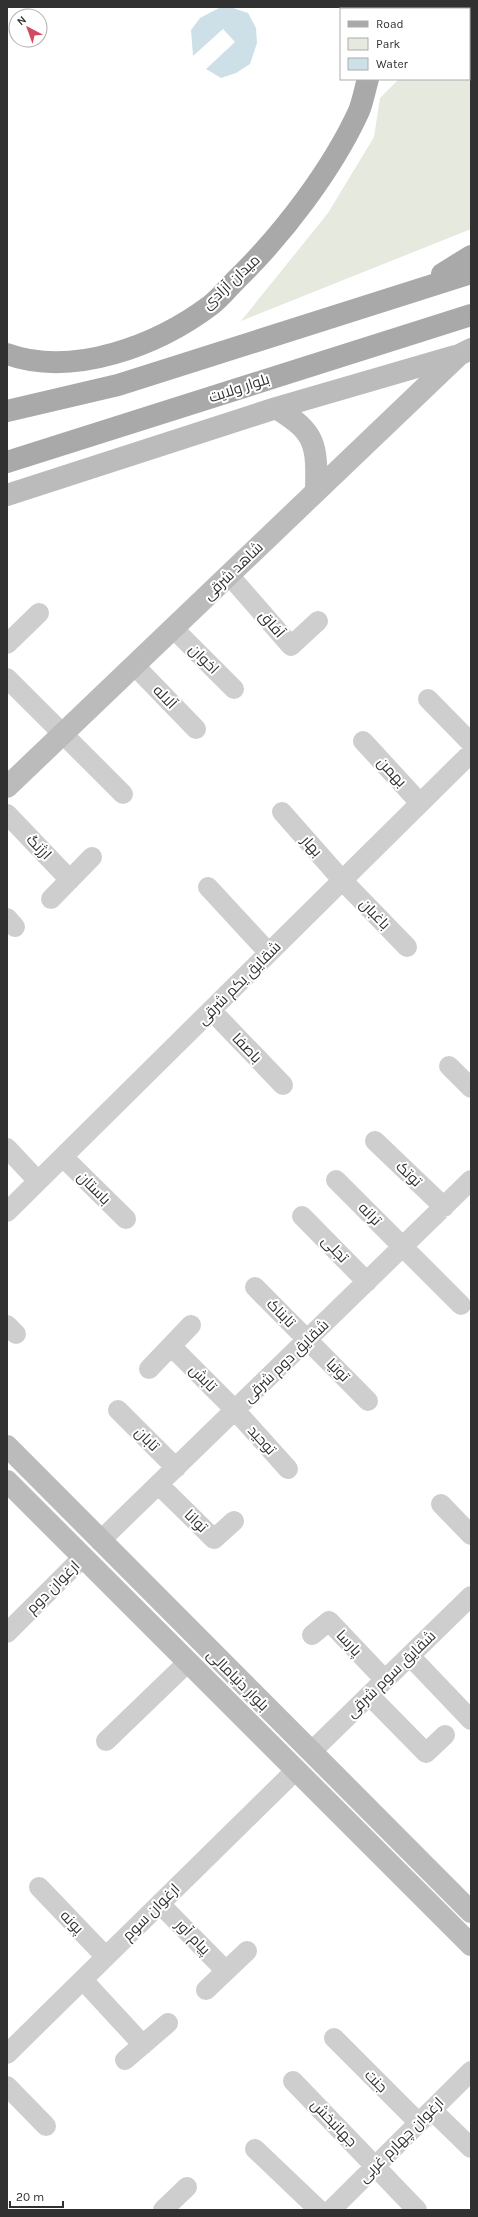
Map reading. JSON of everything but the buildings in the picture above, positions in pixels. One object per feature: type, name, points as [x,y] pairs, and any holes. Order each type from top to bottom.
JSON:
[{"type":"main road","name":"میدان آزادی","points":[[7,354],[21,359],[50,362],[105,356],[158,338],[211,305],[257,260],[300,206],[336,152],[359,110],[368,80]]},
{"type":"main road","points":[[359,110],[382,80]]},
{"type":"main road","points":[[418,289],[471,256]]},
{"type":"main road","points":[[7,411],[118,385],[471,273]]},
{"type":"main road","name":"بلوار ولایت","points":[[7,462],[471,314]]},
{"type":"main road","name":"بلوار ولایت","points":[[7,495],[276,408],[468,356]]},
{"type":"main road","name":"شاهد شرقی","points":[[7,787],[316,491],[468,356]]},
{"type":"main road","points":[[276,408],[296,420],[312,439],[317,457],[316,491]]},
{"type":"main road","name":"بلوار دنیامالی","points":[[7,1446],[471,1912]]},
{"type":"main road","name":"بلوار دنیامالی","points":[[7,1481],[471,1945]]},
{"type":"street","name":"آفاق","points":[[229,575],[291,646],[318,621]]},
{"type":"street","points":[[7,644],[39,613]]},
{"type":"street","name":"اخوان","points":[[173,628],[234,689]]},
{"type":"street","name":"آلاله","points":[[134,665],[196,728]]},
{"type":"street","points":[[7,678],[64,733],[123,794]]},
{"type":"street","points":[[428,699],[471,743]]},
{"type":"street","name":"بهمن","points":[[363,741],[420,803]]},
{"type":"street","name":"شقایق یکم شرقی","points":[[7,1212],[471,753]]},
{"type":"street","name":"بهار","points":[[282,812],[342,880]]},
{"type":"street","name":"ارژنگ","points":[[7,814],[70,880]]},
{"type":"street","points":[[51,899],[92,857]]},
{"type":"street","name":"باغبان","points":[[342,880],[407,947]]},
{"type":"street","points":[[208,887],[269,953]]},
{"type":"street","name":"باصفا","points":[[211,1010],[283,1085]]},
{"type":"street","points":[[449,1066],[471,1088]]},
{"type":"street","name":"توتک","points":[[375,1141],[444,1207]]},
{"type":"street","points":[[7,1148],[38,1181]]},
{"type":"street","name":"باستان","points":[[63,1157],[126,1219]]},
{"type":"street","name":"ترانه","points":[[336,1180],[461,1305]]},
{"type":"street","name":"شقایق دوم شرقی","points":[[100,1541],[444,1207],[467,1193]]},
{"type":"street","name":"تجلی","points":[[302,1216],[367,1282]]},
{"type":"street","name":"تابناک","points":[[255,1287],[308,1340]]},
{"type":"street","points":[[149,1369],[191,1325]]},
{"type":"street","name":"توتیا","points":[[308,1340],[368,1401]]},
{"type":"street","name":"تابش","points":[[171,1346],[235,1410]]},
{"type":"street","name":"تابان","points":[[118,1410],[176,1468]]},
{"type":"street","name":"توحید","points":[[235,1410],[288,1469]]},
{"type":"street","name":"توانا","points":[[158,1485],[214,1539],[234,1521]]},
{"type":"street","points":[[441,1504],[471,1535]]},
{"type":"street","name":"ارغوان دوم","points":[[9,1626],[83,1557]]},
{"type":"street","name":"شقایق سوم شرقی","points":[[311,1752],[471,1596]]},
{"type":"street","name":"پارسا","points":[[312,1635],[329,1621],[385,1680]]},
{"type":"street","points":[[410,1656],[471,1720]]},
{"type":"street","points":[[106,1741],[188,1662]]},
{"type":"street","points":[[370,1696],[426,1753],[445,1735]]},
{"type":"street","name":"ارغوان سوم","points":[[7,2054],[296,1770]]},
{"type":"street","name":"پونه","points":[[39,1887],[106,1957]]},
{"type":"street","name":"پیام آور","points":[[160,1904],[226,1971]]},
{"type":"street","points":[[206,1990],[247,1951]]},
{"type":"street","points":[[83,1980],[143,2045]]},
{"type":"street","points":[[125,2060],[168,2023]]},
{"type":"street","name":"جنت","points":[[334,2038],[425,2116],[471,2148]]},
{"type":"street","name":"ارغوان چهارم غربی","points":[[331,2209],[471,2071]]},
{"type":"street","name":"جهانبخش","points":[[293,2080],[416,2210]]},
{"type":"street","points":[[7,2086],[46,2126]]},
{"type":"street","points":[[255,2149],[331,2209]]},
{"type":"street","points":[[164,2209],[187,2186]]},
{"type":"green space","points":[[471,64],[471,229],[241,321],[328,213],[374,137],[380,98],[398,80],[470,80]]},
{"type":"water","points":[[219,8],[233,8],[248,13],[256,28],[257,43],[250,64],[236,73],[221,78],[206,69],[235,42],[223,29],[193,56],[191,30],[200,18]]}]
